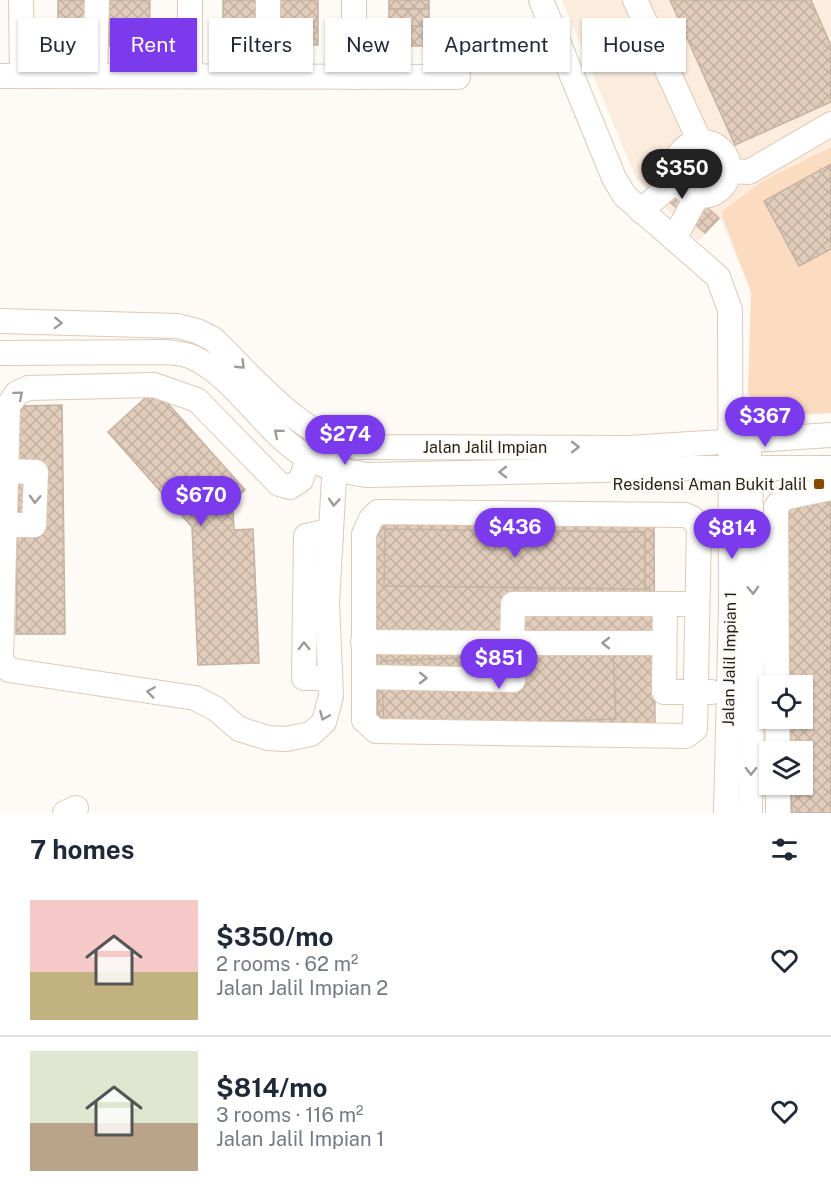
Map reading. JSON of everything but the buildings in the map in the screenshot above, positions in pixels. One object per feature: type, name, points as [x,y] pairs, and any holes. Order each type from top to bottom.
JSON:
[{"type":"street","points":[[21,0],[11,76],[458,77]]},
{"type":"street","points":[[95,76],[97,0]]},
{"type":"street","points":[[190,0],[190,76]]},
{"type":"street","points":[[268,0],[268,76]]},
{"type":"street","points":[[354,0],[354,77]]},
{"type":"street","name":"Jalan Jalil Impian 1","points":[[541,0],[614,178],[624,196],[718,277],[730,310],[732,412],[749,439],[739,468],[740,692],[726,813]]},
{"type":"street","points":[[635,0],[700,142]]},
{"type":"street","points":[[729,171],[749,172],[831,124]]},
{"type":"street","points":[[700,142],[718,147],[724,154],[729,171],[722,187],[715,193],[698,196],[689,193],[677,179],[676,162],[680,154],[693,144],[700,142]]},
{"type":"street","points":[[641,211],[677,179]]},
{"type":"street","points":[[674,239],[698,196]]},
{"type":"street","name":"Jalan Jalil Impian","points":[[1,320],[178,326],[197,331],[213,339],[300,422],[336,443],[357,447],[628,448],[831,435]]},
{"type":"street","name":"Jalan Jalil Impian","points":[[2,355],[165,352],[191,356],[216,372],[270,426],[308,458],[336,470],[367,475],[692,468],[831,468]]},
{"type":"street","points":[[308,458],[302,480],[290,487],[279,484],[197,400],[154,385],[28,388],[17,393],[8,406],[1,660],[9,670],[195,699],[216,709],[239,729],[268,738],[286,739],[311,734],[324,722],[331,696],[327,602],[336,443]]},
{"type":"street","points":[[691,443],[702,437],[732,412],[749,439]]},
{"type":"street","points":[[692,468],[719,490],[740,502],[780,469]]},
{"type":"street","points":[[777,675],[776,507],[783,498],[831,488]]},
{"type":"street","points":[[378,512],[685,515],[692,518],[699,526],[695,729],[686,736],[376,731],[364,720],[363,642],[364,534],[371,519],[378,512]]},
{"type":"street","points":[[364,676],[513,680],[513,604],[697,604]]},
{"type":"street","points":[[665,604],[664,692],[740,692]]},
{"type":"street","points":[[363,642],[664,643]]},
{"type":"street","points":[[696,652],[741,652]]},
{"type":"street","name":"Jalan Jalil Impian 1","points":[[740,692],[750,813]]},
{"type":"street","points":[[778,795],[778,813]]},
{"type":"shaded area","points":[[562,0],[831,0],[831,413],[773,416],[748,394],[751,292],[721,219],[698,241],[636,178],[592,72],[686,72],[686,18],[582,18],[582,48]]},
{"type":"shaded area","points":[[831,147],[831,413],[773,416],[748,394],[751,292],[721,212],[761,182]]},
{"type":"place","name":"Residensi Aman Bukit Jalil","points":[[819,484]]}]
